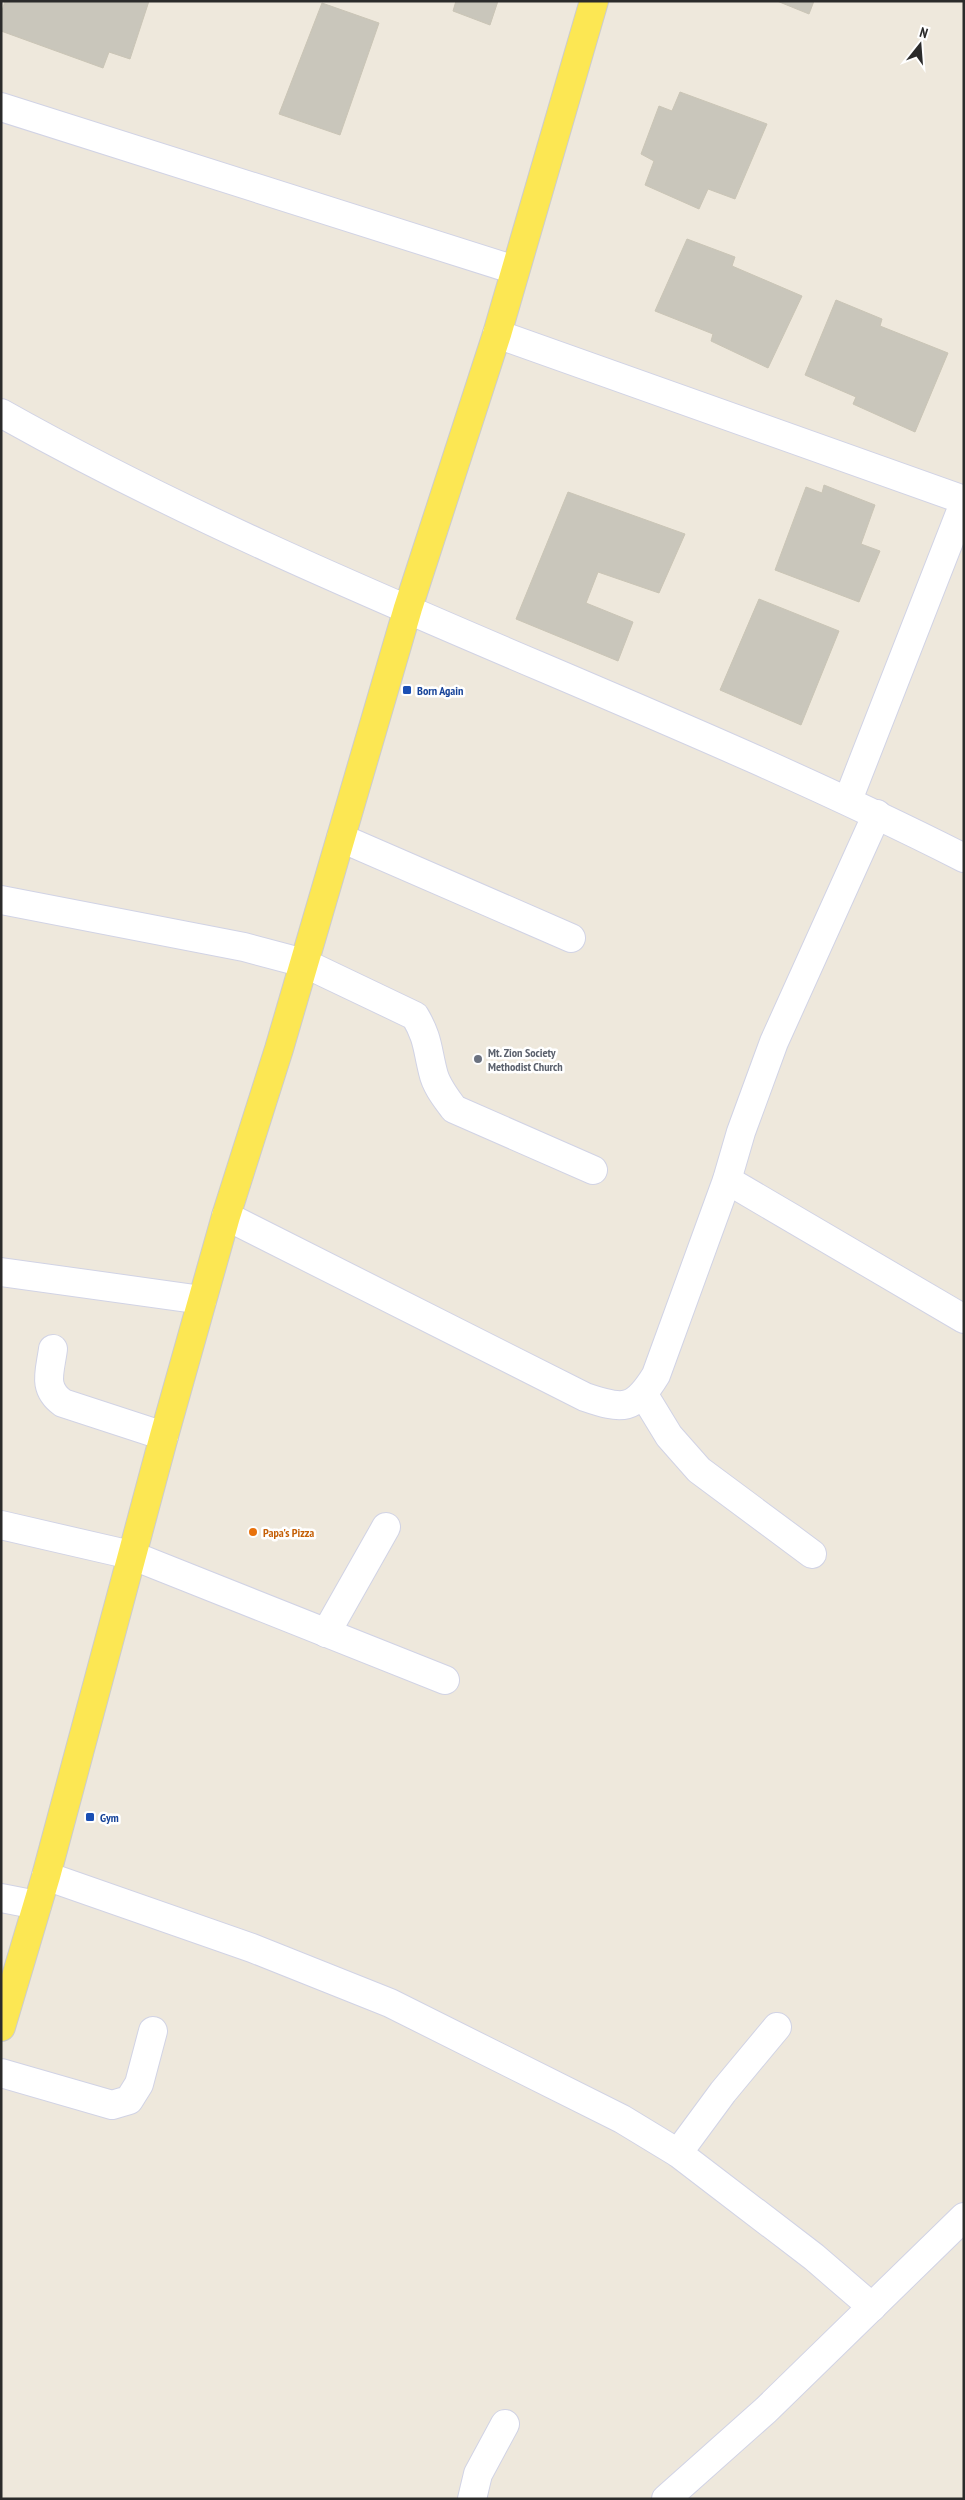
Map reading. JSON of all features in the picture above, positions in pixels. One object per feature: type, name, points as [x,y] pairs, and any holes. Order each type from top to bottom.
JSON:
[{"type":"main road","points":[[1,2027],[46,1876],[164,1436],[226,1216],[304,963],[408,608],[498,334],[594,1]]},
{"type":"street","points":[[1,107],[515,270]]},
{"type":"street","points":[[498,334],[964,501],[848,800]]},
{"type":"street","points":[[1,412],[73,453],[241,535],[848,800],[964,858]]},
{"type":"street","points":[[226,1216],[585,1397],[608,1405],[628,1405],[644,1395],[659,1367],[727,1180],[741,1132],[774,1042],[877,814]]},
{"type":"street","points":[[341,838],[571,938]]},
{"type":"street","points":[[1,900],[244,947],[304,963],[415,1016],[425,1032],[433,1073],[442,1093],[454,1109],[593,1170]]},
{"type":"street","points":[[727,1180],[964,1319]]},
{"type":"street","points":[[1,1272],[202,1300]]},
{"type":"street","points":[[53,1349],[48,1386],[52,1396],[63,1404],[164,1436]]},
{"type":"street","points":[[644,1395],[669,1436],[699,1470],[812,1554]]},
{"type":"street","points":[[1,1525],[132,1555],[444,1680]]},
{"type":"street","points":[[326,1633],[386,1527]]},
{"type":"street","points":[[46,1876],[252,1948],[390,2002],[622,2119],[678,2153],[814,2257],[872,2307]]},
{"type":"street","points":[[1,1898],[37,1905]]},
{"type":"street","points":[[678,2153],[723,2092],[777,2027]]},
{"type":"street","points":[[1,2073],[112,2105],[129,2100],[139,2084],[153,2031]]},
{"type":"street","points":[[666,2499],[766,2410],[964,2217]]},
{"type":"street","points":[[472,2499],[478,2474],[505,2424]]},
{"type":"building","points":[[5,1],[149,1],[130,59],[109,52],[103,68],[1,31],[1,14]]},
{"type":"building","points":[[456,1],[498,1],[490,25],[453,11]]},
{"type":"building","points":[[777,1],[814,1],[809,14]]},
{"type":"building","points":[[322,3],[379,23],[340,135],[279,114]]},
{"type":"building","points":[[680,92],[767,124],[735,199],[708,189],[699,209],[645,185],[654,161],[641,154],[659,106],[672,111]]},
{"type":"building","points":[[687,239],[735,257],[732,266],[802,296],[768,368],[711,341],[713,334],[655,311]]},
{"type":"building","points":[[836,300],[882,319],[880,326],[948,353],[915,432],[853,404],[856,397],[805,375]]},
{"type":"building","points":[[824,485],[875,505],[861,544],[880,551],[859,602],[775,570],[806,487],[822,493]]},
{"type":"building","points":[[568,492],[685,534],[659,593],[598,572],[586,603],[633,622],[618,661],[516,619]]},
{"type":"building","points":[[759,599],[839,631],[801,725],[720,690]]},
{"type":"place","name":"Born Again","points":[[407,690]]},
{"type":"place","name":"Mt. Zion Society Methodist Church","points":[[478,1059]]},
{"type":"place","name":"Papa's Pizza","points":[[253,1532]]},
{"type":"place","name":"Gym","points":[[90,1817]]}]
